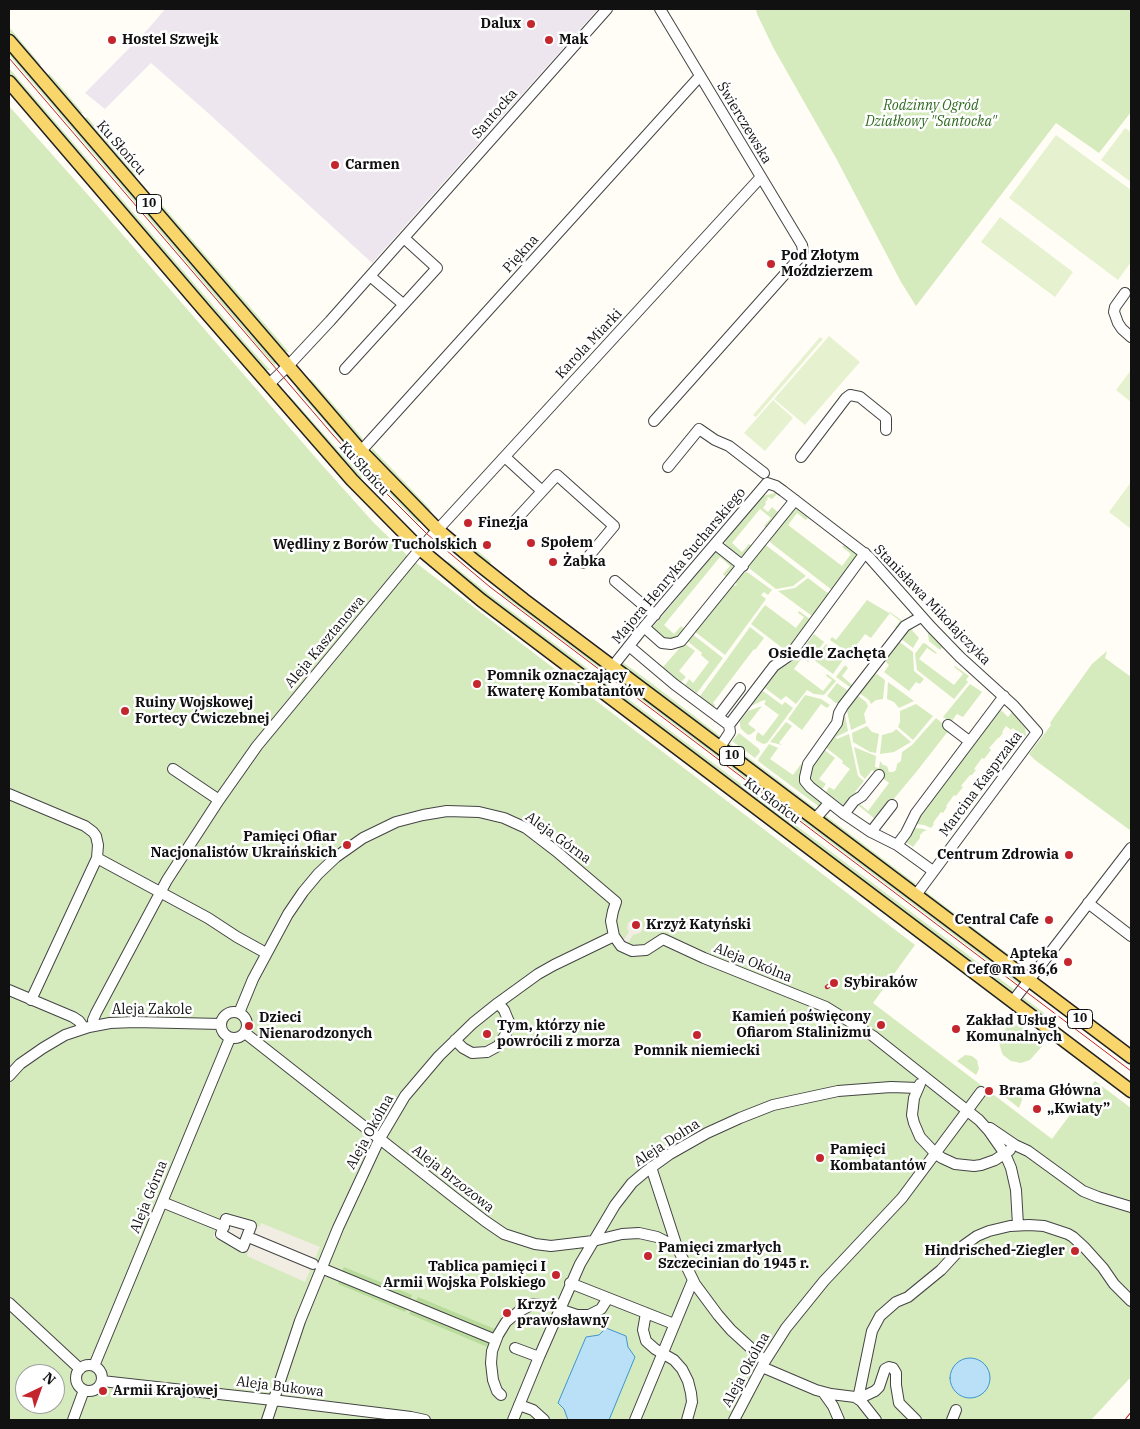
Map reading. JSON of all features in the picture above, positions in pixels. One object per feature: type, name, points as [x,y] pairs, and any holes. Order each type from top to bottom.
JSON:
[{"type":"main road","name":"Ku Słońcu","points":[[9,41],[361,450],[438,530],[495,577],[1131,1057]]},
{"type":"main road","name":"Ku Słońcu","points":[[9,82],[416,554],[486,604],[1131,1091]]},
{"type":"street","name":"Santocka","points":[[288,366],[607,9]]},
{"type":"street","name":"Świerczewska","points":[[654,421],[803,252],[802,245],[660,9]]},
{"type":"street","name":"Piękna","points":[[361,450],[700,76]]},
{"type":"street","name":"Karola Miarki","points":[[438,530],[761,177]]},
{"type":"street","points":[[344,369],[437,268],[404,238]]},
{"type":"street","points":[[370,276],[403,304]]},
{"type":"street","points":[[1125,293],[1115,307],[1114,312],[1122,329],[1131,337]]},
{"type":"street","points":[[269,384],[288,366]]},
{"type":"street","points":[[801,457],[850,395],[860,397],[886,418],[886,430]]},
{"type":"street","name":"Stanisława Mikołajczyka","points":[[668,467],[700,429],[715,440],[729,446],[765,478],[872,560],[921,617],[960,657],[1004,696]]},
{"type":"street","points":[[504,457],[542,491]]},
{"type":"street","points":[[512,524],[556,475],[614,526],[583,563]]},
{"type":"street","name":"Majora Henryka Sucharskiego","points":[[613,666],[715,544],[765,478]]},
{"type":"street","points":[[644,627],[662,643],[671,644],[681,641],[795,500]]},
{"type":"street","points":[[416,554],[438,530]]},
{"type":"street","points":[[715,544],[743,566]]},
{"type":"street","name":"Aleja Kasztanowa","points":[[89,1027],[167,880],[219,800],[257,746],[416,554]]},
{"type":"street","points":[[720,748],[729,735],[729,725],[774,666],[790,655],[865,554]]},
{"type":"street","points":[[614,581],[655,615]]},
{"type":"street","points":[[921,617],[905,626],[843,706],[836,723],[808,764],[805,781],[844,814],[871,832],[897,845],[933,871]]},
{"type":"street","points":[[629,646],[729,725]]},
{"type":"street","points":[[718,717],[740,688]]},
{"type":"street","points":[[897,845],[906,833],[916,813],[1004,696]]},
{"type":"street","name":"Marcina Kasprzaka","points":[[916,895],[1037,732],[1004,696]]},
{"type":"street","points":[[948,730],[969,742]]},
{"type":"street","points":[[173,769],[219,800]]},
{"type":"street","points":[[844,814],[879,775]]},
{"type":"street","points":[[9,794],[90,829],[98,841],[97,858],[31,1000]]},
{"type":"street","points":[[816,819],[829,803]]},
{"type":"street","points":[[871,832],[892,805]]},
{"type":"street","name":"Aleja Górna","points":[[239,1013],[266,953],[295,902],[318,874],[336,857],[363,838],[389,825],[423,815],[447,811],[480,812],[504,818],[526,828],[551,846],[616,902],[611,921],[614,936]]},
{"type":"street","points":[[1013,1001],[1131,848]]},
{"type":"street","points":[[97,858],[208,918],[266,953]]},
{"type":"street","points":[[1088,903],[1131,936]]},
{"type":"street","name":"Aleja Okólna","points":[[267,1420],[317,1266],[380,1140],[397,1109],[416,1082],[455,1040],[498,1003],[538,974],[614,936],[621,946],[632,951],[646,950],[663,939],[704,958],[826,1007],[873,1036],[968,1111],[892,1210],[810,1297],[786,1328],[763,1364],[734,1420]]},
{"type":"street","points":[[9,990],[73,1017],[89,1027]]},
{"type":"street","points":[[455,1040],[472,1053],[487,1052],[498,1046],[506,1034],[509,1022],[504,1010],[498,1003]]},
{"type":"street","points":[[234,1012],[244,1016],[247,1028],[245,1033],[239,1038],[230,1038],[223,1032],[222,1024],[224,1017],[234,1012]]},
{"type":"street","name":"Aleja Zakole","points":[[9,1076],[20,1064],[43,1048],[58,1039],[89,1027],[120,1022],[222,1024]]},
{"type":"street","name":"Aleja Brzozowa","points":[[245,1033],[380,1140],[504,1234],[544,1246],[570,1244],[622,1234],[639,1233],[657,1237],[677,1247]]},
{"type":"street","name":"Aleja Górna","points":[[94,1366],[230,1038]]},
{"type":"street","points":[[925,1077],[918,1088],[913,1105],[914,1123],[920,1137],[936,1154],[955,1164],[981,1165],[995,1160],[1015,1145]]},
{"type":"street","name":"Aleja Dolna","points":[[514,1420],[518,1402],[538,1357],[552,1309],[570,1283],[608,1215],[622,1195],[651,1167],[707,1133],[740,1118],[774,1106],[838,1091],[898,1087],[918,1088]]},
{"type":"street","points":[[981,1092],[968,1111],[979,1120],[1015,1145],[1028,1151],[1088,1194],[1131,1208]]},
{"type":"street","points":[[979,1120],[1005,1154],[1016,1190],[1018,1225]]},
{"type":"street","points":[[651,1167],[677,1247],[693,1280],[712,1308],[731,1330],[763,1364],[806,1387],[858,1399],[876,1420]]},
{"type":"street","points":[[162,1202],[224,1227]]},
{"type":"street","points":[[858,1399],[873,1328],[880,1316],[896,1302],[908,1297],[941,1270],[958,1249],[977,1236],[1018,1225],[1044,1226],[1073,1237],[1096,1260],[1114,1284],[1131,1301]]},
{"type":"street","points":[[253,1239],[496,1340]]},
{"type":"street","points":[[635,1420],[693,1280]]},
{"type":"street","points":[[570,1283],[674,1324]]},
{"type":"street","points":[[501,1395],[496,1387],[491,1358],[496,1340],[503,1326],[514,1315],[533,1304],[572,1315],[589,1315],[601,1309],[608,1298]]},
{"type":"street","points":[[9,1304],[80,1369]]},
{"type":"street","points":[[646,1313],[643,1326],[644,1338],[652,1346],[677,1363],[688,1380],[692,1402],[687,1420]]},
{"type":"street","points":[[515,1348],[538,1357]]},
{"type":"street","points":[[94,1366],[101,1372],[102,1381],[100,1386],[95,1390],[89,1391],[80,1387],[77,1381],[80,1369],[94,1366]]},
{"type":"street","points":[[858,1399],[876,1391],[886,1369],[889,1367],[893,1368],[896,1371],[899,1403],[916,1420]]},
{"type":"street","name":"Aleja Bukowa","points":[[102,1381],[273,1400],[425,1420]]},
{"type":"street","points":[[73,1420],[84,1390]]},
{"type":"street","points":[[823,1392],[833,1406],[839,1420]]},
{"type":"street","points":[[518,1402],[533,1410],[544,1420]]},
{"type":"shaded area","points":[[165,9],[598,9],[372,263],[151,63],[105,109],[85,93],[149,28]]},
{"type":"shaded area","points":[[634,918],[642,921],[643,929],[640,933],[633,935],[625,948],[620,945],[629,932],[627,928],[628,923]]},
{"type":"shaded area","points":[[223,1212],[259,1227],[261,1223],[320,1247],[305,1282],[247,1256],[248,1251],[213,1237]]},
{"type":"green space","name":"Rodzinny Ogród Działkowy \"Santocka\"","points":[[756,9],[1131,9],[1131,112],[1099,153],[1056,123],[916,306],[901,282],[836,158],[774,49]]},
{"type":"green space","points":[[9,27],[41,65],[36,65],[9,35]]},
{"type":"green space","points":[[9,47],[276,361],[275,366],[9,55]]},
{"type":"green space","points":[[9,68],[270,370],[263,370],[119,204],[9,75]]},
{"type":"green space","points":[[49,73],[83,113],[78,113],[47,79]]},
{"type":"green space","points":[[9,106],[322,465],[374,523],[411,559],[915,945],[873,1003],[1052,1139],[1095,1081],[1131,1108],[1131,1377],[1091,1420],[9,1420]]},
{"type":"green space","points":[[87,117],[136,174],[135,179],[84,119]]},
{"type":"green space","points":[[1125,128],[1131,132],[1131,182],[1101,160]]},
{"type":"green space","points":[[1056,135],[1131,190],[1131,262],[1118,280],[1009,198]]},
{"type":"green space","points":[[156,198],[289,352],[283,351],[154,203]]},
{"type":"green space","points":[[1000,217],[1073,272],[1055,297],[981,242]]},
{"type":"green space","points":[[829,336],[860,362],[805,425],[774,399]]},
{"type":"green space","points":[[820,337],[823,339],[756,417],[753,415]]},
{"type":"green space","points":[[1131,370],[1131,402],[1116,390]]},
{"type":"green space","points":[[306,380],[312,380],[365,441],[357,439]]},
{"type":"green space","points":[[300,386],[421,519],[418,523],[368,471],[296,389]]},
{"type":"green space","points":[[289,395],[362,477],[359,480],[286,398]]},
{"type":"green space","points":[[773,400],[793,418],[765,451],[744,433]]},
{"type":"green space","points":[[372,448],[431,510],[428,513],[372,455]]},
{"type":"green space","points":[[1131,482],[1131,529],[1109,512]]},
{"type":"green space","points":[[777,494],[772,499],[767,498],[763,508],[768,512],[772,507],[781,515],[769,530],[764,526],[771,518],[760,509],[732,543],[742,552],[749,544],[755,548],[743,560],[726,547],[725,541],[763,496]]},
{"type":"green space","points":[[794,507],[808,518],[806,520],[797,513],[788,525],[842,566],[851,554],[842,547],[844,545],[858,556],[832,590],[769,540]]},
{"type":"green space","points":[[467,542],[491,562],[488,566],[463,543]]},
{"type":"green space","points":[[765,545],[806,576],[793,586],[776,589],[750,569],[748,565]]},
{"type":"green space","points":[[719,552],[737,565],[729,580],[723,574],[730,566],[720,557],[664,625],[674,634],[681,626],[687,630],[676,641],[665,639],[652,628],[715,553]]},
{"type":"green space","points":[[448,561],[490,595],[1016,991],[1011,993],[684,748],[445,565]]},
{"type":"green space","points":[[742,572],[747,572],[772,590],[768,595],[764,592],[761,595],[766,599],[725,655],[694,631],[732,584],[735,586],[737,584],[734,582]]},
{"type":"green space","points":[[808,578],[829,594],[812,616],[778,591],[795,588]]},
{"type":"green space","points":[[504,589],[1021,982],[1020,985],[501,594]]},
{"type":"green space","points":[[867,600],[890,612],[904,622],[899,631],[895,628],[900,621],[890,613],[871,638],[865,634],[850,654],[830,640],[832,637],[836,640]]},
{"type":"green space","points":[[765,605],[796,628],[804,617],[798,613],[799,611],[810,619],[785,650],[751,624]]},
{"type":"green space","points":[[750,627],[764,638],[713,703],[714,707],[700,696]]},
{"type":"green space","points":[[927,627],[944,645],[940,650],[929,641]]},
{"type":"green space","points":[[909,629],[919,638],[913,648],[900,638]]},
{"type":"green space","points":[[691,633],[723,658],[697,693],[685,685],[689,679],[693,683],[709,662],[701,655],[702,653],[686,640]]},
{"type":"green space","points":[[814,634],[824,642],[812,659],[802,650]]},
{"type":"green space","points":[[897,640],[913,652],[914,671],[924,679],[920,684],[916,682],[909,691],[884,672],[889,665],[883,659]]},
{"type":"green space","points":[[684,643],[695,651],[679,671],[686,677],[681,682],[663,667]]},
{"type":"green space","points":[[923,643],[937,653],[927,648],[919,659],[954,685],[963,674],[955,666],[969,676],[966,680],[968,682],[954,699],[917,670],[915,654]]},
{"type":"green space","points":[[826,644],[845,657],[833,674],[814,660]]},
{"type":"green space","points":[[1107,651],[1105,658],[1131,677],[1131,831],[1029,754],[1092,664]]},
{"type":"green space","points":[[800,653],[809,661],[802,658],[794,669],[823,691],[832,680],[826,676],[827,674],[836,681],[824,695],[814,694],[807,690],[796,704],[786,696],[781,700],[765,688],[778,670],[793,661]]},
{"type":"green space","points":[[621,661],[724,739],[718,740],[621,667]]},
{"type":"green space","points":[[845,665],[848,668],[842,676],[852,685],[867,666],[871,668],[854,690],[836,677]]},
{"type":"green space","points":[[877,674],[885,680],[883,699],[876,700],[871,704],[869,700],[858,692],[871,675]]},
{"type":"green space","points":[[888,682],[914,701],[899,708],[894,702],[887,699]]},
{"type":"green space","points":[[837,683],[851,693],[841,703],[836,703],[827,696]]},
{"type":"green space","points":[[970,684],[982,692],[963,717],[957,714],[951,722],[943,717]]},
{"type":"green space","points":[[763,691],[782,705],[785,702],[793,708],[767,743],[763,744],[756,740],[758,732],[763,736],[779,715],[764,704],[766,701],[764,700],[751,706]]},
{"type":"green space","points":[[805,695],[821,699],[830,705],[827,708],[821,704],[802,730],[788,719]]},
{"type":"green space","points":[[857,695],[868,706],[864,714],[866,723],[851,730],[847,711]]},
{"type":"green space","points":[[916,704],[933,716],[913,740],[898,727],[900,711]]},
{"type":"green space","points":[[762,706],[748,724],[756,730],[748,735],[741,729],[740,721],[748,711]]},
{"type":"green space","points":[[999,708],[1008,717],[1012,712],[1025,728],[1026,735],[1024,737],[1013,728],[1011,730],[1006,726],[1003,733],[989,748],[991,750],[984,759],[982,758],[974,769],[976,770],[961,786],[963,787],[956,796],[954,795],[931,828],[916,824],[914,821]]},
{"type":"green space","points":[[845,715],[848,731],[836,737],[837,739],[849,734],[858,776],[864,781],[855,792],[859,796],[849,799],[843,805],[826,792],[829,787],[834,790],[850,769],[824,746]]},
{"type":"green space","points":[[936,718],[949,730],[874,826],[868,825],[874,818],[855,803],[863,799],[860,804],[868,811],[889,783],[872,770],[865,779],[860,774],[854,747],[876,756],[875,767],[879,768],[880,761],[883,765],[887,766],[889,772],[893,772],[901,761],[902,752],[912,745]]},
{"type":"green space","points":[[786,722],[792,726],[779,743],[782,745],[770,742]]},
{"type":"green space","points":[[867,726],[872,732],[879,734],[876,753],[870,752],[853,742],[852,733]]},
{"type":"green space","points":[[896,729],[911,742],[894,752],[880,754],[882,735],[893,732]]},
{"type":"green space","points":[[739,733],[759,749],[760,752],[755,758],[732,741]]},
{"type":"green space","points":[[728,742],[819,811],[814,812],[729,746]]},
{"type":"green space","points":[[769,744],[778,748],[770,759],[793,775],[801,764],[804,767],[823,803],[821,808],[758,761]]},
{"type":"green space","points":[[822,748],[835,758],[819,779],[826,784],[820,792],[808,778],[811,767]]},
{"type":"green space","points":[[825,815],[916,884],[910,885],[825,820]]},
{"type":"green space","points":[[916,828],[927,831],[920,835],[920,838],[913,847],[903,840],[911,829]]},
{"type":"green space","points":[[925,891],[1020,963],[1015,964],[926,896]]},
{"type":"green space","points":[[1023,997],[1044,1013],[1041,1017],[1022,1001]]},
{"type":"green space","points":[[1012,1019],[1044,1044],[1030,1060],[1021,1063],[1011,1061],[1003,1055],[999,1042],[1001,1035]]},
{"type":"green space","points":[[965,1055],[972,1056],[977,1060],[979,1069],[976,1075],[957,1061]]},
{"type":"green space","points":[[1013,1087],[1022,1095],[1019,1108],[1000,1093],[1006,1088]]},
{"type":"green space","points":[[344,1267],[412,1295],[410,1300],[342,1271]]},
{"type":"green space","points":[[340,1280],[407,1308],[405,1312],[338,1284]]},
{"type":"green space","points":[[418,1297],[497,1330],[495,1335],[415,1302]]},
{"type":"green space","points":[[412,1309],[492,1342],[490,1348],[409,1314]]},
{"type":"water","points":[[606,1328],[626,1336],[628,1347],[635,1357],[609,1420],[568,1420],[564,1409],[558,1403],[586,1337],[599,1335]]},
{"type":"water","points":[[974,1358],[981,1361],[987,1367],[990,1378],[989,1386],[981,1395],[974,1398],[966,1398],[959,1395],[951,1386],[950,1374],[953,1367],[962,1359]]},
{"type":"tram line","points":[[9,58],[333,435],[379,486],[427,534],[490,587],[1131,1071]]},
{"type":"railway","points":[[827,987],[836,982]]},
{"type":"railway","points":[[1127,1420],[1131,1415]]},
{"type":"place","name":"Dalux","points":[[531,24]]},
{"type":"place","name":"Hostel Szwejk","points":[[112,40]]},
{"type":"place","name":"Mak","points":[[549,40]]},
{"type":"place","name":"Carmen","points":[[335,165]]},
{"type":"place","name":"Pod Złotym Moździerzem","points":[[771,264]]},
{"type":"place","name":"Finezja","points":[[468,523]]},
{"type":"place","name":"Społem","points":[[531,543]]},
{"type":"place","name":"Wędliny z Borów Tucholskich","points":[[487,545]]},
{"type":"place","name":"Żabka","points":[[553,562]]},
{"type":"place","name":"Pomnik oznaczający Kwaterę Kombatantów","points":[[477,684]]},
{"type":"place","name":"Ruiny Wojskowej Fortecy Ćwiczebnej","points":[[125,711]]},
{"type":"place","name":"Pamięci Ofiar Nacjonalistów Ukraińskich","points":[[347,845]]},
{"type":"place","name":"Centrum Zdrowia","points":[[1069,855]]},
{"type":"place","name":"Central Cafe","points":[[1049,920]]},
{"type":"place","name":"Krzyż Katyński","points":[[636,925]]},
{"type":"place","name":"Apteka Cef@Rm 36,6","points":[[1068,962]]},
{"type":"place","name":"Sybiraków","points":[[834,983]]},
{"type":"place","name":"Kamień poświęcony Ofiarom Stalinizmu","points":[[881,1025]]},
{"type":"place","name":"Dzieci Nienarodzonych","points":[[249,1026]]},
{"type":"place","name":"Zakład Usług Komunalnych","points":[[956,1029]]},
{"type":"place","name":"Tym, którzy nie powrócili z morza","points":[[487,1034]]},
{"type":"place","name":"Pomnik niemiecki","points":[[697,1035]]},
{"type":"place","name":"Brama Główna","points":[[989,1091]]},
{"type":"place","name":"„Kwiaty”","points":[[1037,1109]]},
{"type":"place","name":"Pamięci Kombatantów","points":[[820,1158]]},
{"type":"place","name":"Hindrisched-Ziegler","points":[[1075,1251]]},
{"type":"place","name":"Pamięci zmarłych Szczecinian do 1945 r.","points":[[648,1256]]},
{"type":"place","name":"Tablica pamięci I Armii Wojska Polskiego","points":[[556,1275]]},
{"type":"place","name":"Krzyż prawosławny","points":[[507,1313]]},
{"type":"place","name":"Armii Krajowej","points":[[103,1391]]},
{"type":"district","name":"Osiedle Zachęta","points":[[827,654]]}]
